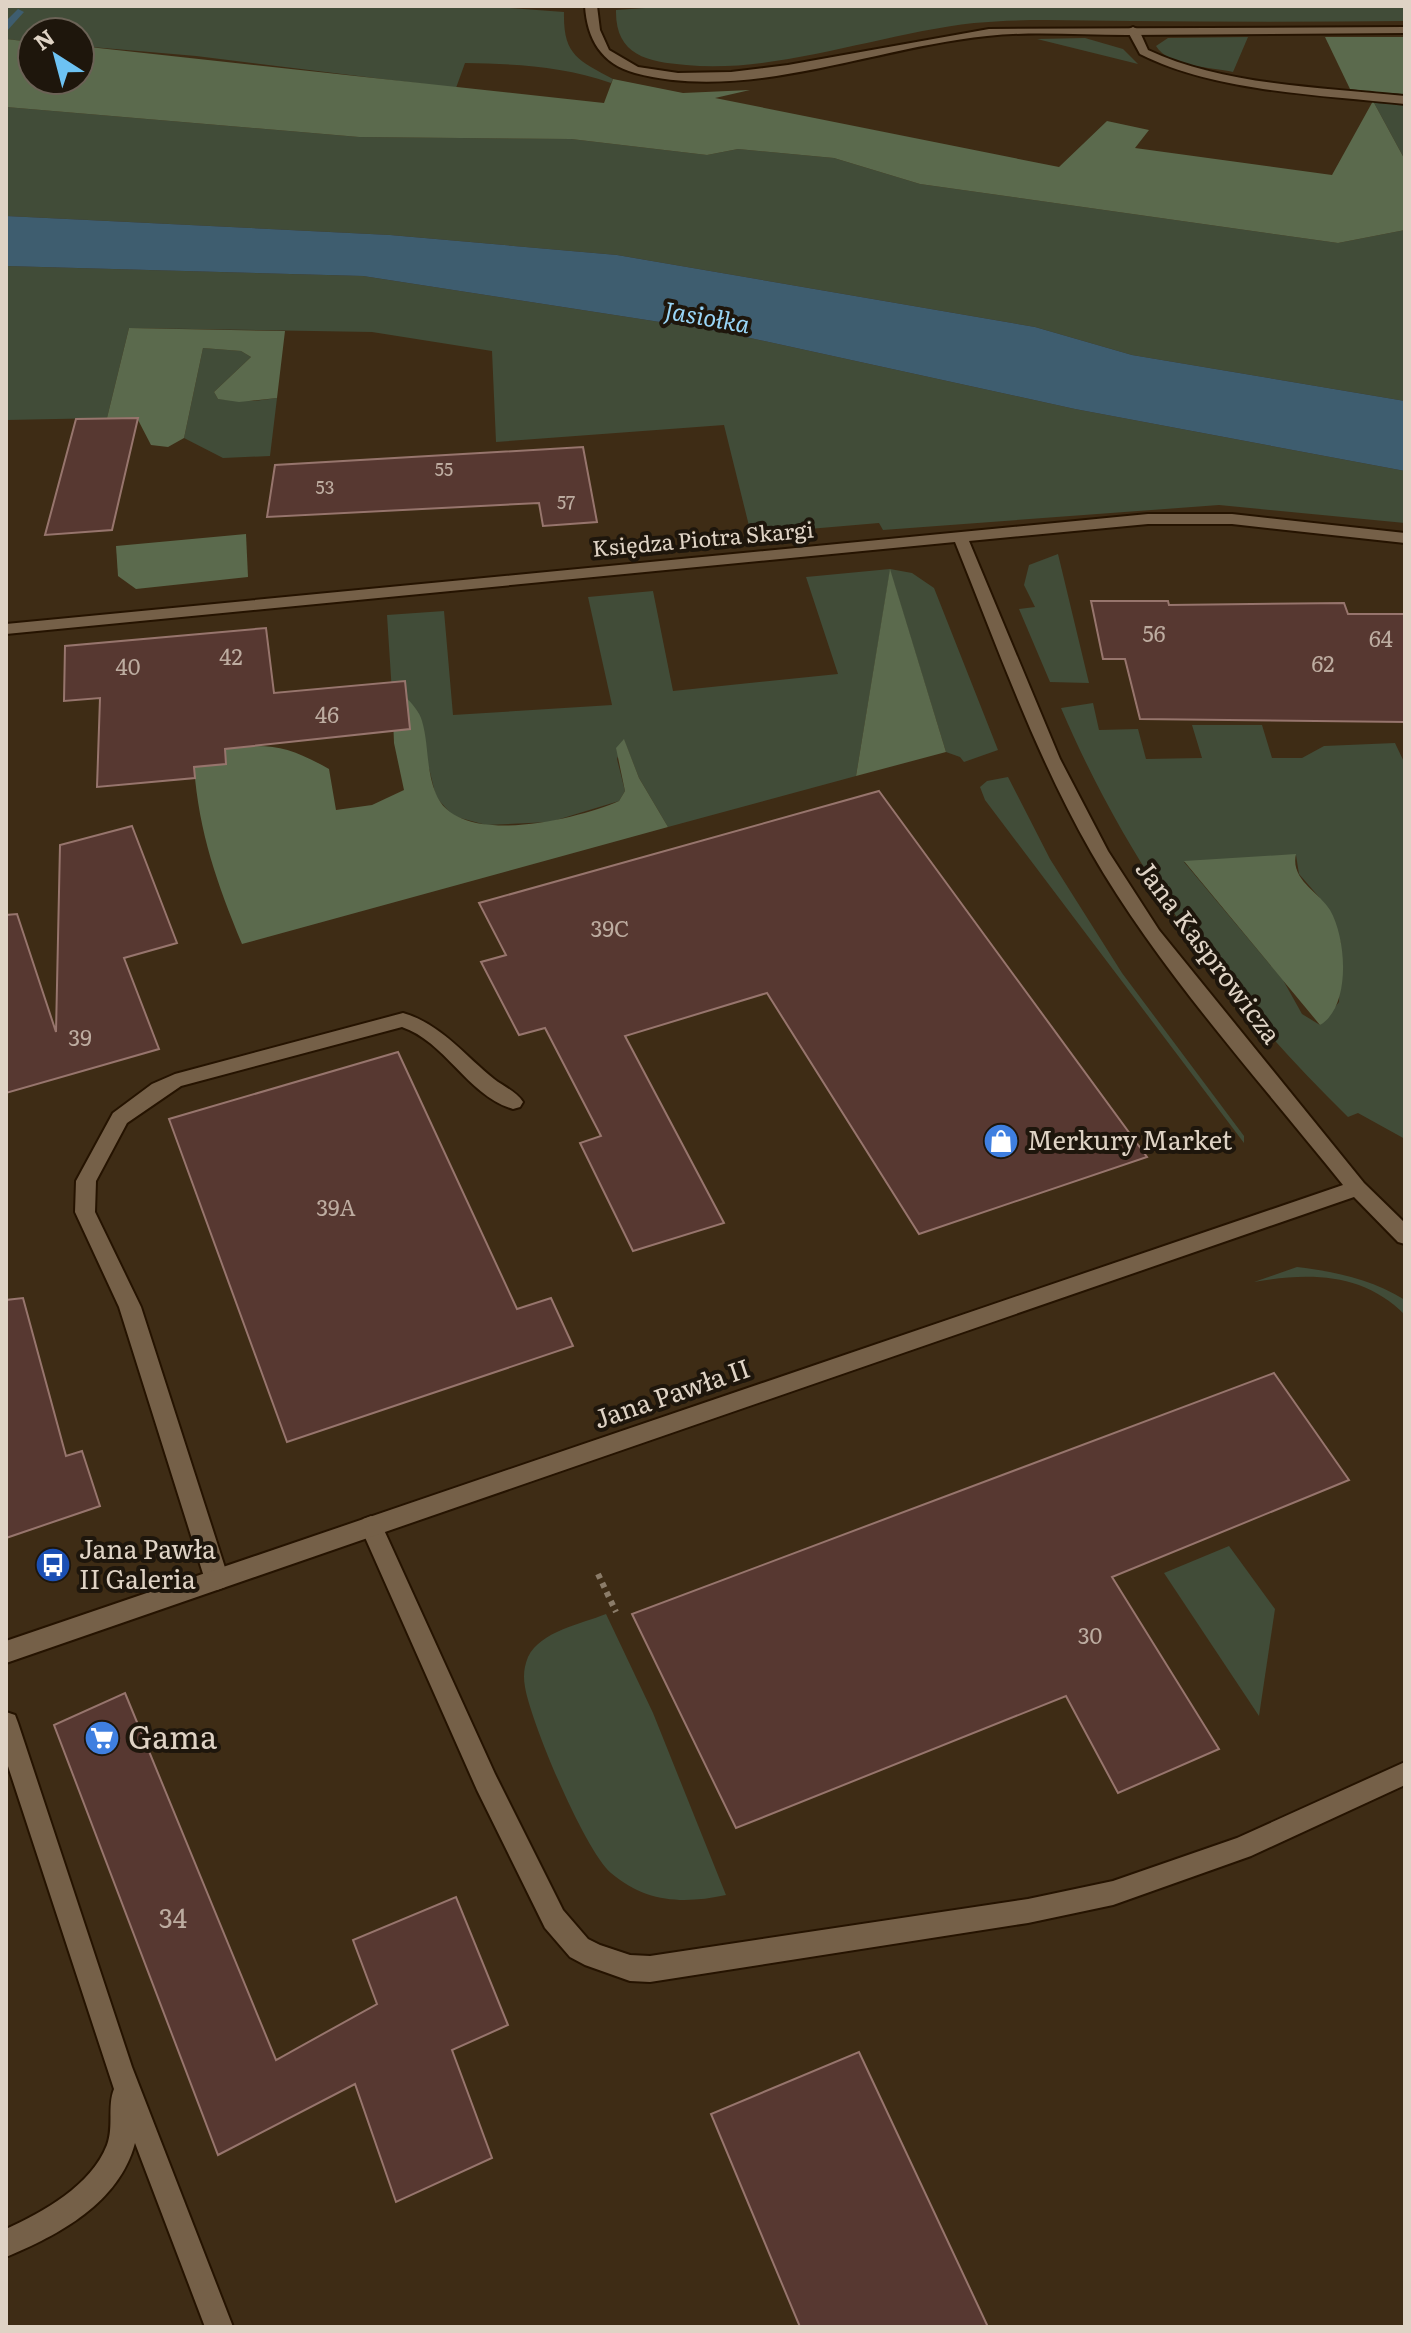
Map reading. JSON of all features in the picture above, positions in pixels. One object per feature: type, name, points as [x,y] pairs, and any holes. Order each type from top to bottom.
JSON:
[{"type":"street","points":[[591,6],[596,39],[611,57],[642,71],[681,78],[746,75],[964,34],[1133,30],[1405,30]]},
{"type":"street","points":[[1133,30],[1138,45],[1146,53],[1175,65],[1230,76],[1405,100]]},
{"type":"street","name":"Księdza Piotra Skargi","points":[[6,629],[960,537],[1194,518],[1309,525],[1405,538]]},
{"type":"street","name":"Jana Kasprowicza","points":[[960,537],[1052,759],[1100,852],[1153,934],[1357,1188],[1405,1236]]},
{"type":"street","points":[[217,1580],[130,1307],[85,1212],[86,1181],[111,1133],[131,1108],[175,1081],[403,1020],[420,1026],[492,1091],[513,1102]]},
{"type":"street","name":"Jana Pawła II","points":[[6,1652],[1357,1188]]},
{"type":"street","points":[[371,1526],[486,1782],[554,1919],[579,1948],[630,1968],[650,1969],[1069,1904],[1217,1858],[1405,1773]]},
{"type":"street","points":[[6,1723],[119,2067],[219,2327]]},
{"type":"street","points":[[6,2243],[66,2214],[104,2176],[116,2154],[126,2121],[119,2067]]},
{"type":"path","points":[[598,1574],[616,1612]]},
{"type":"green space","points":[[674,6],[1405,6],[1405,21],[994,21],[939,28],[756,64],[720,66],[658,61],[646,58],[627,46],[617,25],[616,10]]},
{"type":"green space","points":[[6,8],[510,8],[564,12],[566,38],[575,54],[590,67],[613,79],[611,83],[539,67],[465,63],[456,88],[196,56],[96,47],[96,16],[16,16],[16,40],[6,39]]},
{"type":"green space","points":[[1248,37],[1233,72],[1180,62],[1162,53],[1156,46],[1168,38]]},
{"type":"green space","points":[[1325,37],[1405,37],[1405,96],[1350,89]]},
{"type":"green space","points":[[1085,38],[1123,49],[1138,64],[1037,39]]},
{"type":"green space","points":[[6,39],[16,40],[16,96],[96,96],[96,48],[604,103],[613,79],[683,93],[750,90],[715,98],[1059,167],[1107,121],[1149,130],[1135,148],[1332,175],[1373,101],[1405,160],[1405,230],[1338,243],[920,184],[834,158],[738,149],[707,155],[571,139],[359,137],[6,107]]},
{"type":"green space","points":[[1373,101],[1405,104],[1405,160]]},
{"type":"green space","points":[[6,107],[359,137],[571,139],[707,155],[738,149],[834,158],[920,184],[1338,243],[1405,230],[1405,401],[1132,355],[1035,327],[617,255],[390,235],[6,216]]},
{"type":"green space","points":[[6,266],[363,276],[718,331],[1075,409],[1405,471],[1405,523],[1219,505],[883,530],[879,523],[751,534],[724,425],[496,442],[492,351],[372,332],[129,328],[107,418],[6,420]]},
{"type":"green space","points":[[129,328],[285,331],[277,398],[239,402],[218,399],[214,392],[251,357],[241,351],[203,348],[184,438],[168,447],[151,445],[137,418],[107,418]]},
{"type":"green space","points":[[203,348],[241,351],[251,357],[214,392],[218,399],[254,401],[277,398],[270,456],[223,458],[184,438]]},
{"type":"green space","points":[[246,534],[248,577],[136,589],[118,576],[116,546]]},
{"type":"green space","points":[[1058,554],[1089,683],[1050,682],[1019,609],[1035,607],[1024,585],[1029,565]]},
{"type":"green space","points":[[890,569],[912,573],[934,588],[998,750],[964,762],[960,757],[946,752],[890,571],[856,776],[668,827],[639,778],[624,740],[617,759],[625,791],[619,801],[550,822],[486,825],[453,816],[436,797],[427,760],[392,693],[387,615],[444,611],[453,715],[612,705],[588,597],[653,591],[673,691],[838,674],[806,577]]},
{"type":"green space","points":[[890,569],[946,752],[856,776]]},
{"type":"green space","points":[[392,693],[405,696],[421,718],[436,794],[448,811],[468,821],[520,825],[576,815],[619,801],[625,791],[616,748],[624,739],[639,778],[668,827],[242,944],[210,857],[194,767],[226,763],[225,748],[279,748],[302,755],[329,769],[336,810],[372,805],[404,790],[394,743]]},
{"type":"green space","points":[[1093,703],[1099,730],[1138,729],[1146,759],[1202,758],[1192,725],[1262,725],[1272,758],[1302,758],[1324,746],[1395,743],[1405,764],[1405,1139],[1358,1113],[1348,1117],[1261,1025],[1221,977],[1149,876],[1117,822],[1061,708]],"holes":[[[1296,855],[1299,874],[1319,897],[1341,943],[1339,1002],[1320,1025],[1302,1014],[1283,980],[1184,862]]]},
{"type":"green space","points":[[1008,777],[1050,859],[1122,973],[1244,1136],[1244,1143],[985,800],[980,787],[987,781]]},
{"type":"green space","points":[[1296,854],[1297,871],[1330,910],[1340,938],[1341,988],[1337,1004],[1320,1025],[1184,861]]},
{"type":"green space","points":[[1297,1267],[1340,1274],[1379,1287],[1405,1300],[1405,1315],[1389,1301],[1354,1283],[1316,1277],[1254,1282]]},
{"type":"green space","points":[[1229,1546],[1275,1609],[1259,1716],[1164,1573]]},
{"type":"green space","points":[[606,1614],[653,1713],[726,1895],[695,1900],[666,1899],[624,1883],[600,1860],[560,1785],[529,1704],[524,1683],[526,1664],[534,1648],[542,1641]]},
{"type":"water","name":"Jasiołka","points":[[6,216],[390,235],[617,255],[1035,327],[1132,355],[1405,401],[1405,471],[1075,409],[718,331],[363,276],[6,266]]},
{"type":"building","points":[[138,418],[112,530],[45,535],[76,419]]},
{"type":"building","points":[[583,447],[597,522],[543,526],[539,503],[267,517],[275,465]]},
{"type":"building","points":[[1091,601],[1168,601],[1169,605],[1344,603],[1348,614],[1405,614],[1405,722],[1140,719],[1125,659],[1103,659]]},
{"type":"building","points":[[266,628],[274,693],[405,681],[410,729],[225,749],[226,764],[194,767],[195,778],[97,787],[100,698],[64,701],[65,646]]},
{"type":"building","points":[[879,791],[1147,1157],[919,1234],[767,993],[625,1036],[724,1223],[633,1251],[580,1143],[601,1136],[545,1028],[519,1035],[481,962],[506,955],[479,903]]},
{"type":"building","points":[[132,826],[177,943],[124,958],[159,1049],[6,1093],[6,915],[17,914],[56,1032],[60,845]]},
{"type":"building","points":[[398,1052],[517,1309],[551,1298],[573,1346],[287,1442],[169,1119]]},
{"type":"building","points":[[23,1298],[66,1456],[82,1451],[100,1506],[6,1538],[6,1300]]},
{"type":"building","points":[[1274,1373],[1349,1480],[1112,1577],[1219,1749],[1118,1793],[1066,1696],[736,1828],[632,1614]]},
{"type":"building","points":[[125,1693],[276,2060],[377,2004],[353,1940],[456,1897],[508,2025],[452,2050],[492,2158],[396,2202],[355,2084],[218,2155],[54,1725]]},
{"type":"building","points":[[859,2052],[988,2327],[800,2327],[711,2114]]},
{"type":"waterway","points":[[6,29],[18,12]]},
{"type":"place","name":"Merkury Market","points":[[1001,1141]]},
{"type":"place","name":"Jana Pawła II Galeria","points":[[53,1565]]},
{"type":"place","name":"Gama","points":[[102,1738]]}]
